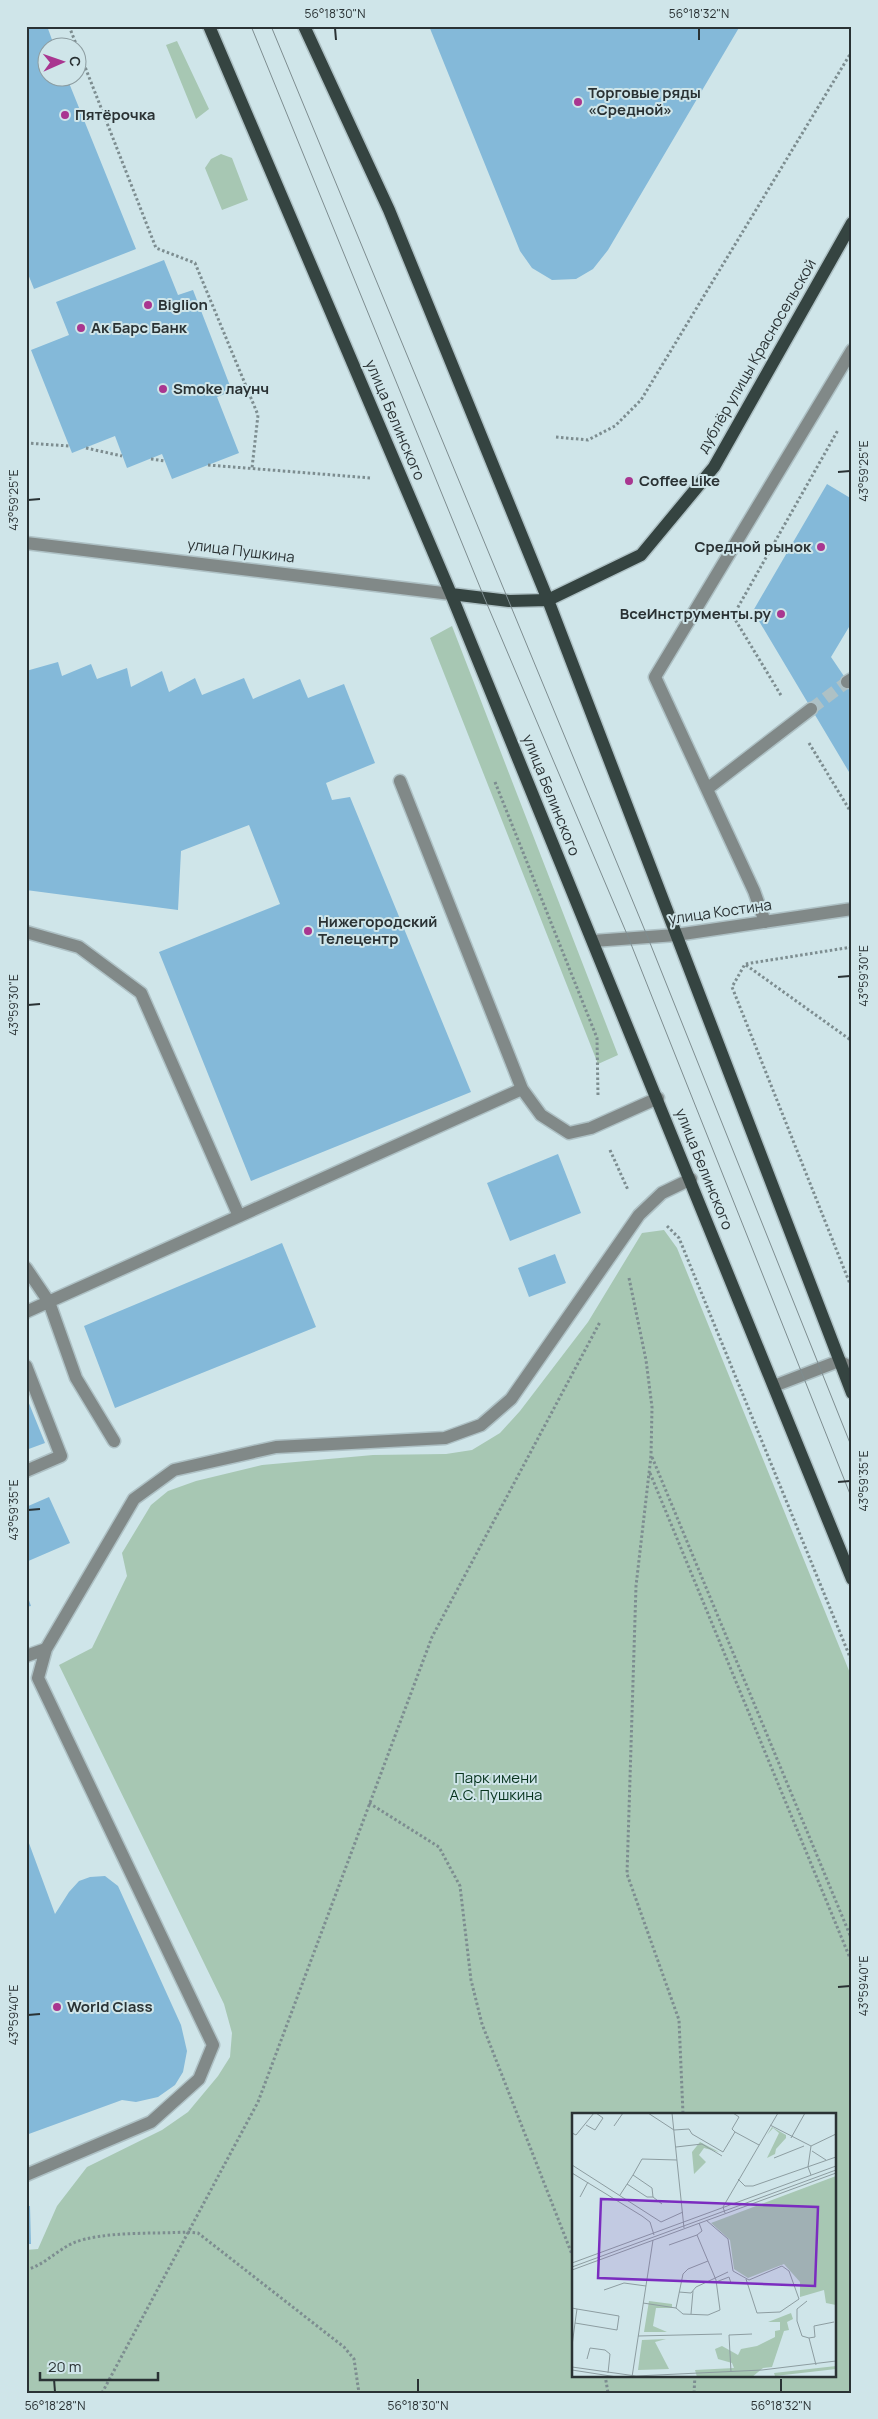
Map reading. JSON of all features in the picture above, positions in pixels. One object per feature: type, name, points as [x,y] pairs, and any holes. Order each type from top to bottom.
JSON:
[{"type":"main road","name":"улица Белинского","points":[[209,26],[451,594],[691,1179],[852,1579]]},
{"type":"main road","points":[[304,26],[389,210],[548,600],[852,1393]]},
{"type":"main road","name":"дублёр улицы Красносельской","points":[[451,594],[509,601],[548,600],[641,555],[714,467],[852,223]]},
{"type":"street","points":[[765,922],[754,891],[655,677],[852,350]]},
{"type":"street","name":"улица Пушкина","points":[[26,543],[451,594]]},
{"type":"street","points":[[707,789],[811,709]]},
{"type":"street","points":[[400,781],[522,1088],[541,1115],[569,1133],[598,1125],[658,1098]]},
{"type":"street","name":"улица Костина","points":[[593,941],[676,935],[852,909]]},
{"type":"street","points":[[26,932],[80,947],[141,994],[239,1216]]},
{"type":"street","points":[[26,1312],[522,1088]]},
{"type":"street","points":[[26,2175],[151,2122],[199,2079],[213,2045],[38,1678],[46,1650],[134,1499],[174,1470],[276,1447],[445,1438],[481,1425],[511,1399],[639,1215],[662,1193],[691,1179]]},
{"type":"street","points":[[26,1268],[49,1302],[76,1378],[114,1441]]},
{"type":"street","points":[[774,1386],[839,1361],[852,1368]]},
{"type":"street","points":[[26,1366],[61,1456],[26,1471]]},
{"type":"street","points":[[26,1656],[46,1650]]},
{"type":"path","points":[[69,26],[156,248],[195,262],[255,406],[258,415],[252,468]]},
{"type":"path","points":[[556,437],[588,440],[615,426],[640,400],[852,51]]},
{"type":"path","points":[[718,619],[733,616],[842,423]]},
{"type":"path","points":[[26,442],[69,446]]},
{"type":"path","points":[[86,448],[122,456]]},
{"type":"path","points":[[151,459],[164,461]]},
{"type":"path","points":[[208,465],[367,479],[374,477]]},
{"type":"path","points":[[492,773],[597,1038],[598,1125],[639,1215],[651,1222],[665,1224],[679,1238],[852,1662]]},
{"type":"path","points":[[745,964],[851,947],[852,952]]},
{"type":"path","points":[[745,964],[852,1041]]},
{"type":"path","points":[[745,964],[732,987],[852,1289]]},
{"type":"path","points":[[623,1279],[628,1271],[646,1360],[652,1407],[651,1456],[636,1586],[627,1874],[680,2020],[683,2113]]},
{"type":"path","points":[[102,2393],[258,2102],[432,1637],[604,1314]]},
{"type":"path","points":[[651,1456],[852,1940]]},
{"type":"path","points":[[649,1472],[852,1963]]},
{"type":"path","points":[[369,1803],[439,1847],[460,1886],[471,1980],[482,2024],[572,2254]]},
{"type":"path","points":[[26,2270],[37,2267],[72,2244],[91,2238],[198,2233],[344,2347],[354,2359],[359,2393]]},
{"type":"path","points":[[605,2376],[608,2393]]},
{"type":"path","points":[[694,2393],[695,2376]]},
{"type":"green space","points":[[177,41],[209,109],[196,119],[166,45]]},
{"type":"green space","points":[[221,154],[232,158],[248,200],[222,210],[205,168],[211,159]]},
{"type":"green space","points":[[452,626],[618,1055],[598,1064],[430,638]]},
{"type":"green space","name":"Парк имени А.С. Пушкина","points":[[664,1230],[677,1248],[852,1678],[852,2393],[26,2393],[26,2250],[38,2249],[57,2206],[87,2167],[162,2130],[188,2112],[218,2076],[230,2057],[232,2033],[224,2004],[59,1665],[92,1648],[127,1576],[122,1553],[151,1505],[168,1491],[196,1481],[262,1465],[373,1455],[446,1454],[472,1450],[500,1433],[520,1411],[588,1322],[642,1233]]},
{"type":"building","points":[[26,26],[47,26],[51,38],[38,38],[38,88],[71,88],[136,249],[34,289],[26,269]]},
{"type":"building","name":"Торговые ряды «Средной»","points":[[429,26],[740,26],[608,250],[593,269],[576,279],[552,280],[532,268],[520,251]]},
{"type":"building","points":[[164,260],[178,295],[193,290],[232,391],[217,397],[239,453],[172,479],[162,454],[127,468],[115,436],[72,453],[31,350],[69,335],[56,302]]},
{"type":"building","name":"Средной рынок","points":[[827,484],[852,499],[852,622],[831,657],[852,688],[852,777],[753,611]]},
{"type":"building","name":"Нижегородский Телецентр","points":[[58,662],[62,676],[91,664],[97,679],[127,668],[131,687],[162,671],[169,692],[195,678],[202,695],[244,678],[253,699],[300,679],[308,698],[344,684],[375,763],[326,783],[332,800],[350,797],[471,1092],[251,1181],[159,952],[280,904],[249,825],[181,851],[178,910],[26,890],[26,671]]},
{"type":"building","points":[[558,1154],[581,1213],[510,1241],[487,1183]]},
{"type":"building","points":[[282,1243],[316,1327],[115,1408],[84,1326]]},
{"type":"building","points":[[555,1254],[566,1283],[529,1297],[518,1268]]},
{"type":"building","points":[[26,1396],[45,1443],[26,1450]]},
{"type":"building","points":[[49,1497],[70,1543],[26,1562],[26,1507]]},
{"type":"building","points":[[26,1592],[31,1606],[26,1607]]},
{"type":"building","points":[[26,1835],[55,1914],[69,1892],[79,1881],[90,1877],[105,1876],[118,1886],[181,2025],[187,2051],[183,2072],[175,2085],[158,2097],[136,2102],[122,2100],[26,2135]]},
{"type":"building","points":[[26,2206],[30,2206],[31,2244],[26,2244]]},
{"type":"tunnel","points":[[811,709],[847,682]]},
{"type":"tram line","points":[[251,26],[484,597],[629,939],[852,1499]]},
{"type":"tram line","points":[[271,26],[648,938],[852,1448]]},
{"type":"place","name":"Торговые ряды «Средной»","points":[[578,102]]},
{"type":"place","name":"Пятёрочка","points":[[65,115]]},
{"type":"place","name":"Biglion","points":[[148,305]]},
{"type":"place","name":"Ак Барс Банк","points":[[81,328]]},
{"type":"place","name":"Smoke лаунч","points":[[163,389]]},
{"type":"place","name":"Coffee Like","points":[[629,481]]},
{"type":"place","name":"Средной рынок","points":[[821,547]]},
{"type":"place","name":"ВсеИнструменты.ру","points":[[781,614]]},
{"type":"place","name":"Нижегородский Телецентр","points":[[308,931]]},
{"type":"place","name":"World Class","points":[[57,2007]]}]
